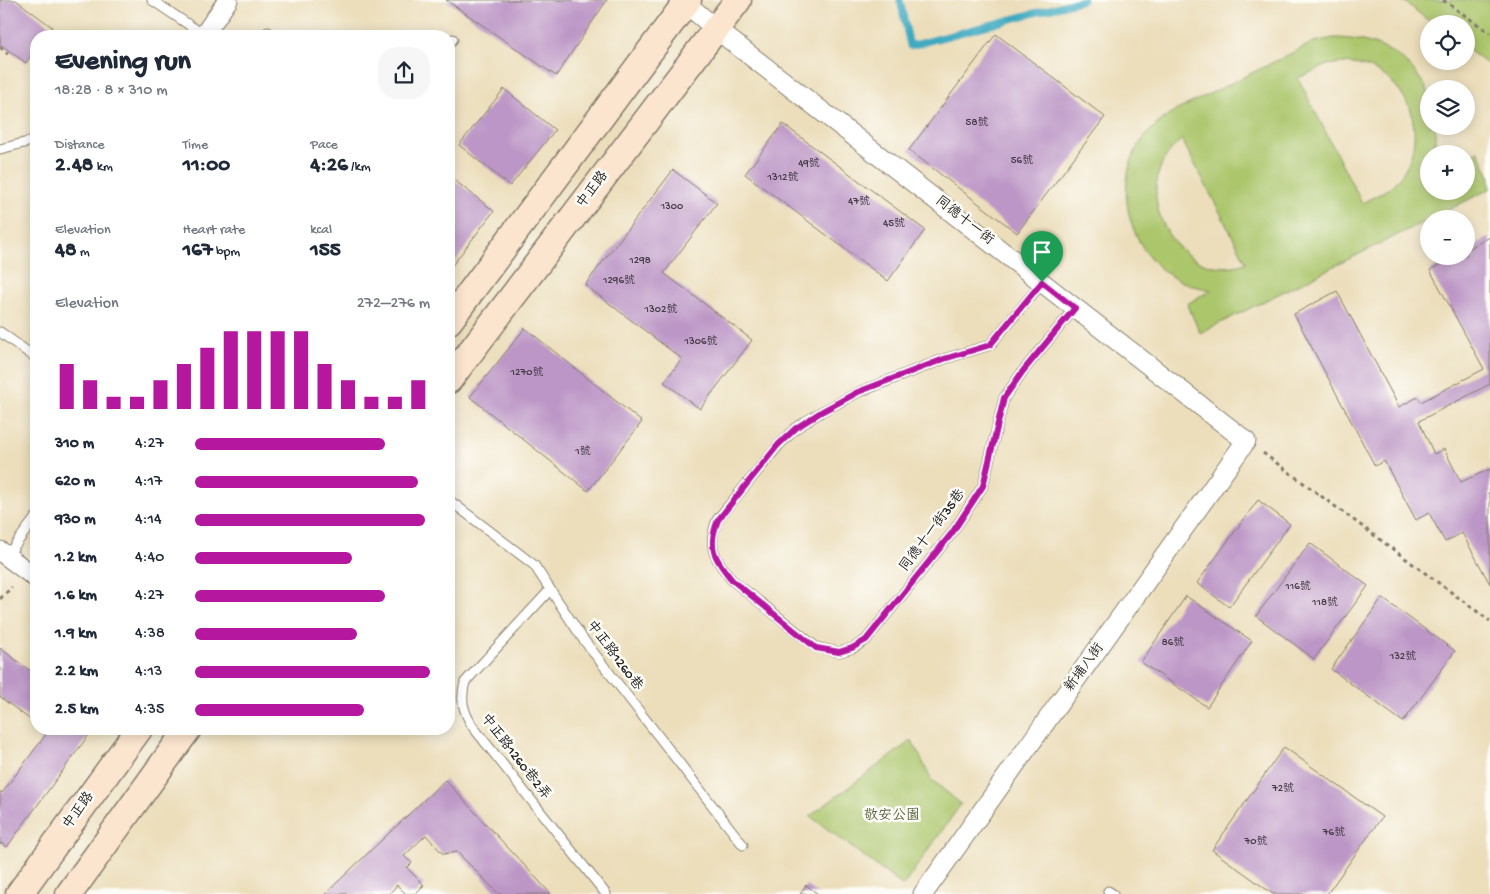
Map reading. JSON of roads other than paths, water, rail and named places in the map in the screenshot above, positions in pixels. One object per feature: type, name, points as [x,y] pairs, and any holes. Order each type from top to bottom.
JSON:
[{"type":"street","points":[[207,30],[228,0]]},
{"type":"street","name":"中正路","points":[[455,372],[738,0]]},
{"type":"street","points":[[455,313],[686,1]]},
{"type":"street","name":"同德十一街","points":[[686,1],[716,29],[1246,441]]},
{"type":"street","name":"新埔八街","points":[[923,894],[1246,441]]},
{"type":"street","points":[[3,553],[30,573]]},
{"type":"street","name":"中正路","points":[[19,894],[135,735]]},
{"type":"street","points":[[69,894],[184,735]]},
{"type":"lane","points":[[152,0],[197,30]]},
{"type":"lane","points":[[0,149],[30,142]]},
{"type":"lane","name":"同德十一街35巷","points":[[1042,282],[990,345],[944,359],[858,392],[796,428],[778,445],[718,520],[712,534],[712,551],[720,566],[732,580],[816,648],[839,652],[852,648],[866,640],[952,533],[983,486],[1004,398],[1023,371],[1075,308]]},
{"type":"lane","points":[[0,332],[30,354]]},
{"type":"lane","name":"中正路1260巷","points":[[455,505],[534,566],[583,639],[743,845]]},
{"type":"lane","points":[[3,553],[30,524]]},
{"type":"lane","name":"中正路1260巷2弄","points":[[550,590],[465,682],[461,697],[464,712],[473,727],[606,894]]},
{"type":"waterway","points":[[900,0],[910,46],[1083,0]]},
{"type":"park label","name":"敬安公園","points":[[892,816]]}]
